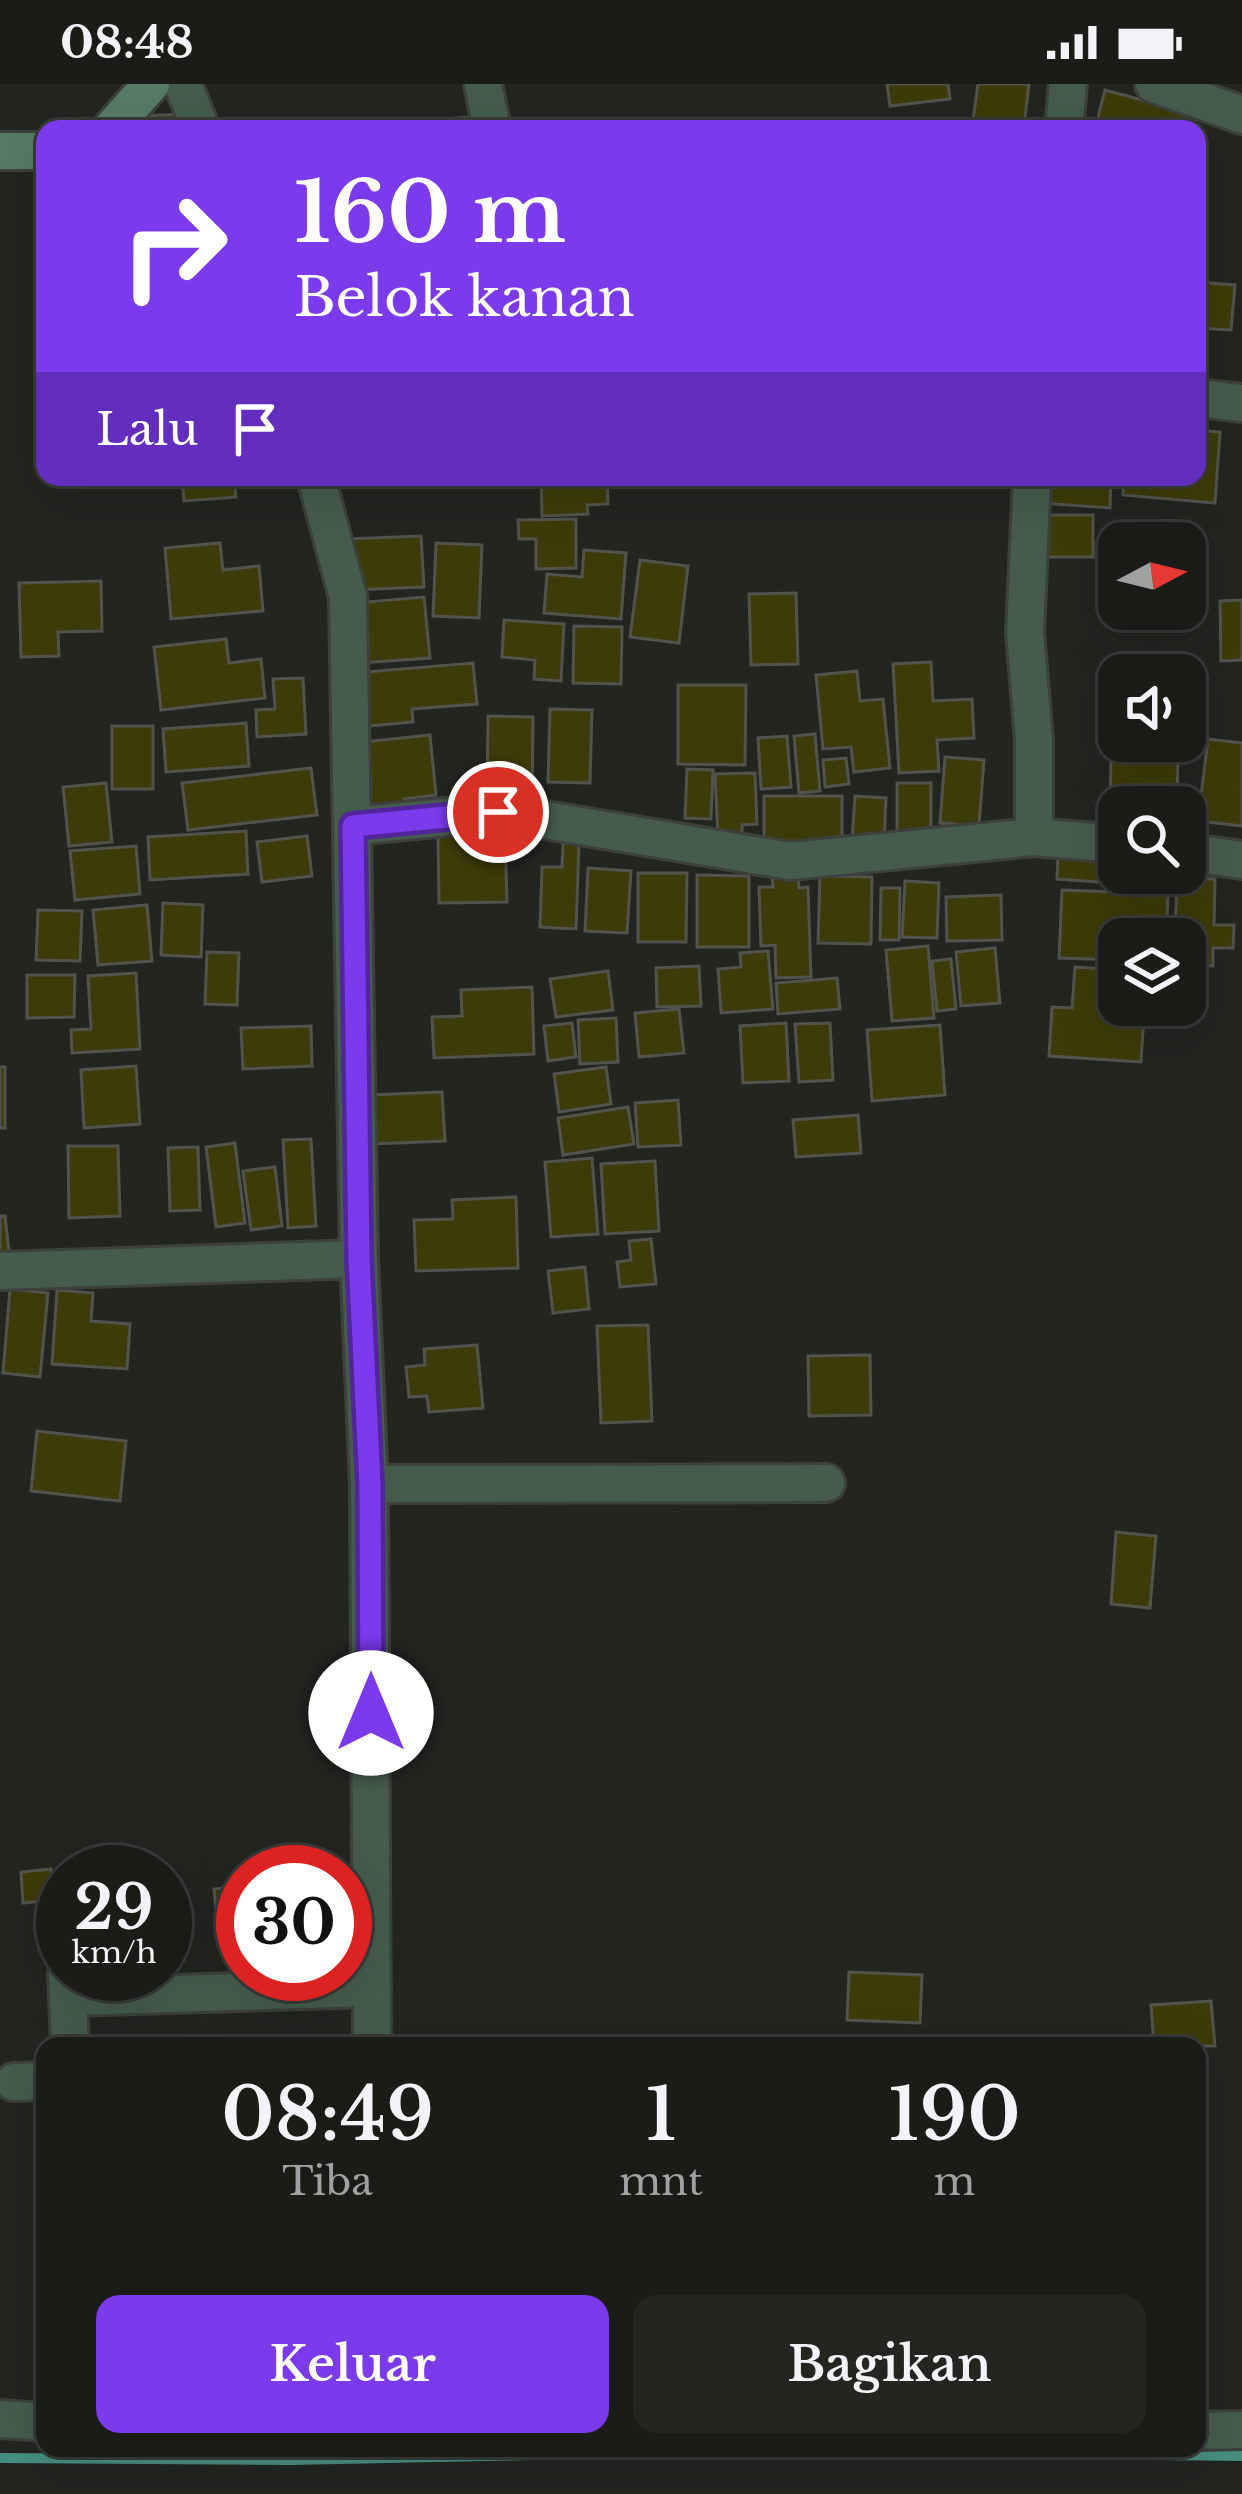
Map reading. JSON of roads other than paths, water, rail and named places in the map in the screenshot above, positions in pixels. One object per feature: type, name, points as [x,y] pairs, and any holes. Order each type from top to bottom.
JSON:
[{"type":"street","points":[[120,120],[151,84]]},
{"type":"street","points":[[197,120],[183,84],[206,84]]},
{"type":"street","points":[[484,84],[490,120]]},
{"type":"street","points":[[1065,120],[1068,84]]},
{"type":"street","points":[[1154,84],[1242,115]]},
{"type":"street","points":[[0,151],[36,151]]},
{"type":"street","points":[[1206,399],[1242,403]]},
{"type":"street","points":[[318,486],[348,597],[359,1259],[370,1484],[371,1845]]},
{"type":"street","points":[[1032,486],[1024,633],[1034,741],[1034,837]]},
{"type":"street","points":[[353,826],[498,812],[790,861],[1034,837],[1098,842]]},
{"type":"street","points":[[1206,855],[1242,860]]},
{"type":"street","points":[[0,1271],[359,1259]]},
{"type":"street","points":[[370,1484],[826,1483]]},
{"type":"street","points":[[68,2001],[70,2037]]},
{"type":"street","points":[[372,2001],[372,2037]]},
{"type":"street","points":[[0,2419],[36,2421]]},
{"type":"street","points":[[1206,2431],[1242,2430]]},
{"type":"waterway","points":[[1206,2456],[1242,2456]]},
{"type":"waterway","points":[[0,2458],[434,2457]]}]
